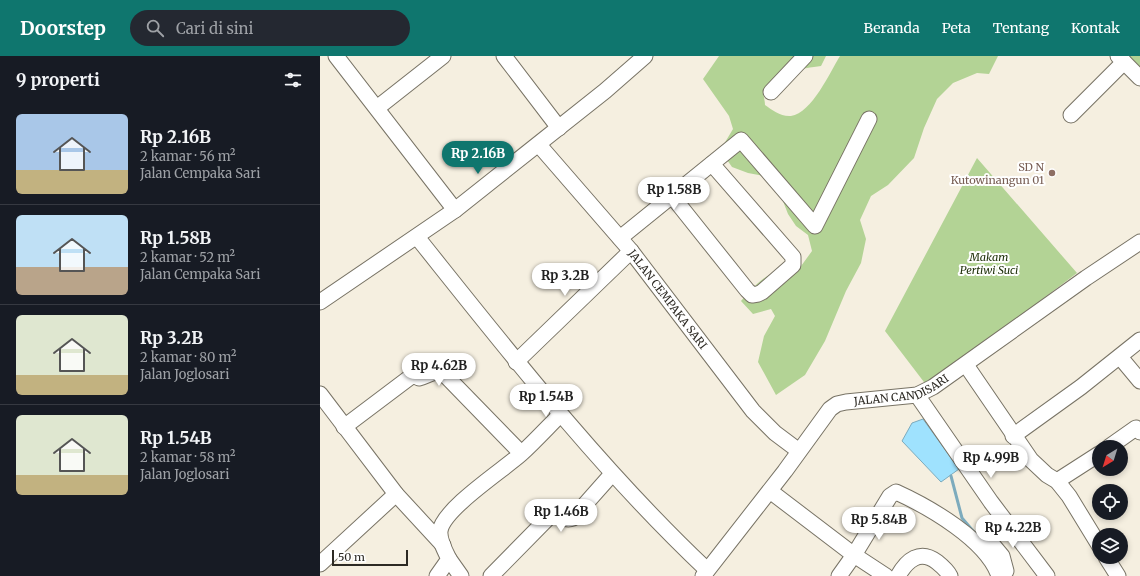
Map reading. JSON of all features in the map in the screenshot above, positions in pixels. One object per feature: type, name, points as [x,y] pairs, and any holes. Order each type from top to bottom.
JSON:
[{"type":"street","points":[[336,56],[455,210]]},
{"type":"street","points":[[377,108],[443,56]]},
{"type":"street","points":[[504,56],[559,128]]},
{"type":"street","points":[[320,302],[455,210],[539,145],[645,56]]},
{"type":"street","points":[[771,92],[805,56]]},
{"type":"street","points":[[1071,115],[1121,59],[1140,78]]},
{"type":"street","points":[[620,238],[741,140],[814,226],[869,119]]},
{"type":"street","name":"JALAN CEMPAKA SARI","points":[[539,145],[631,251],[753,411],[775,433],[799,451]]},
{"type":"street","points":[[672,196],[747,290],[752,295],[762,292],[793,265],[792,257],[712,164]]},
{"type":"street","points":[[417,237],[560,415],[612,474],[705,573]]},
{"type":"street","name":"JALAN CANDISARI","points":[[705,573],[770,491],[830,409],[837,404],[917,394],[933,387],[966,365],[1086,278],[1140,243]]},
{"type":"street","points":[[516,362],[631,251]]},
{"type":"street","points":[[1013,436],[1032,424],[1140,340]]},
{"type":"street","points":[[1120,356],[1140,381]]},
{"type":"street","points":[[966,365],[1013,436],[1031,460],[1047,475],[1057,481],[1069,496],[1092,534]]},
{"type":"street","points":[[344,427],[413,375],[419,378],[431,372],[439,372],[444,374],[521,453]]},
{"type":"street","points":[[320,394],[396,494],[442,545],[449,559],[461,576]]},
{"type":"street","points":[[917,394],[991,502],[1048,576]]},
{"type":"street","points":[[442,545],[440,532],[444,520],[455,508],[521,453],[560,415]]},
{"type":"street","points":[[1119,440],[1136,428],[1140,432]]},
{"type":"street","points":[[1057,481],[1092,458]]},
{"type":"street","points":[[492,576],[551,515],[556,515],[564,520],[573,518],[612,474]]},
{"type":"street","points":[[770,491],[854,555],[886,576]]},
{"type":"street","points":[[839,576],[854,555],[890,496],[895,492],[950,521],[995,555],[1004,563],[1006,576]]},
{"type":"street","points":[[320,564],[396,494]]},
{"type":"street","points":[[987,538],[995,555],[999,576]]},
{"type":"street","points":[[898,576],[911,559],[920,555],[931,558],[942,566],[950,576]]},
{"type":"street","points":[[437,576],[449,559]]},
{"type":"street","points":[[1110,564],[1118,576]]},
{"type":"green space","points":[[719,56],[826,56],[821,66],[788,73],[773,80],[767,86],[764,92],[765,105],[777,113],[791,116],[806,108],[813,100],[820,91],[840,56],[998,56],[989,74],[977,73],[953,83],[937,99],[924,128],[914,158],[888,185],[871,196],[860,220],[866,239],[861,263],[846,291],[825,341],[805,375],[776,395],[758,362],[764,336],[775,316],[771,309],[753,314],[741,301],[759,282],[771,274],[787,271],[796,273],[812,251],[808,235],[796,226],[788,214],[774,178],[748,173],[732,167],[725,157],[724,144],[733,129],[729,116],[703,79]]},
{"type":"green space","points":[[1126,56],[1140,56],[1140,69]]},
{"type":"green space","name":"Makam Pertiwi Suci","points":[[977,158],[1077,273],[927,386],[885,331]]},
{"type":"water","points":[[923,419],[959,469],[941,482],[902,441],[912,423]]},
{"type":"waterway","points":[[951,476],[962,518],[974,532]]},
{"type":"place","name":"SD N Kutowinangun 01","points":[[1052,173]]}]
